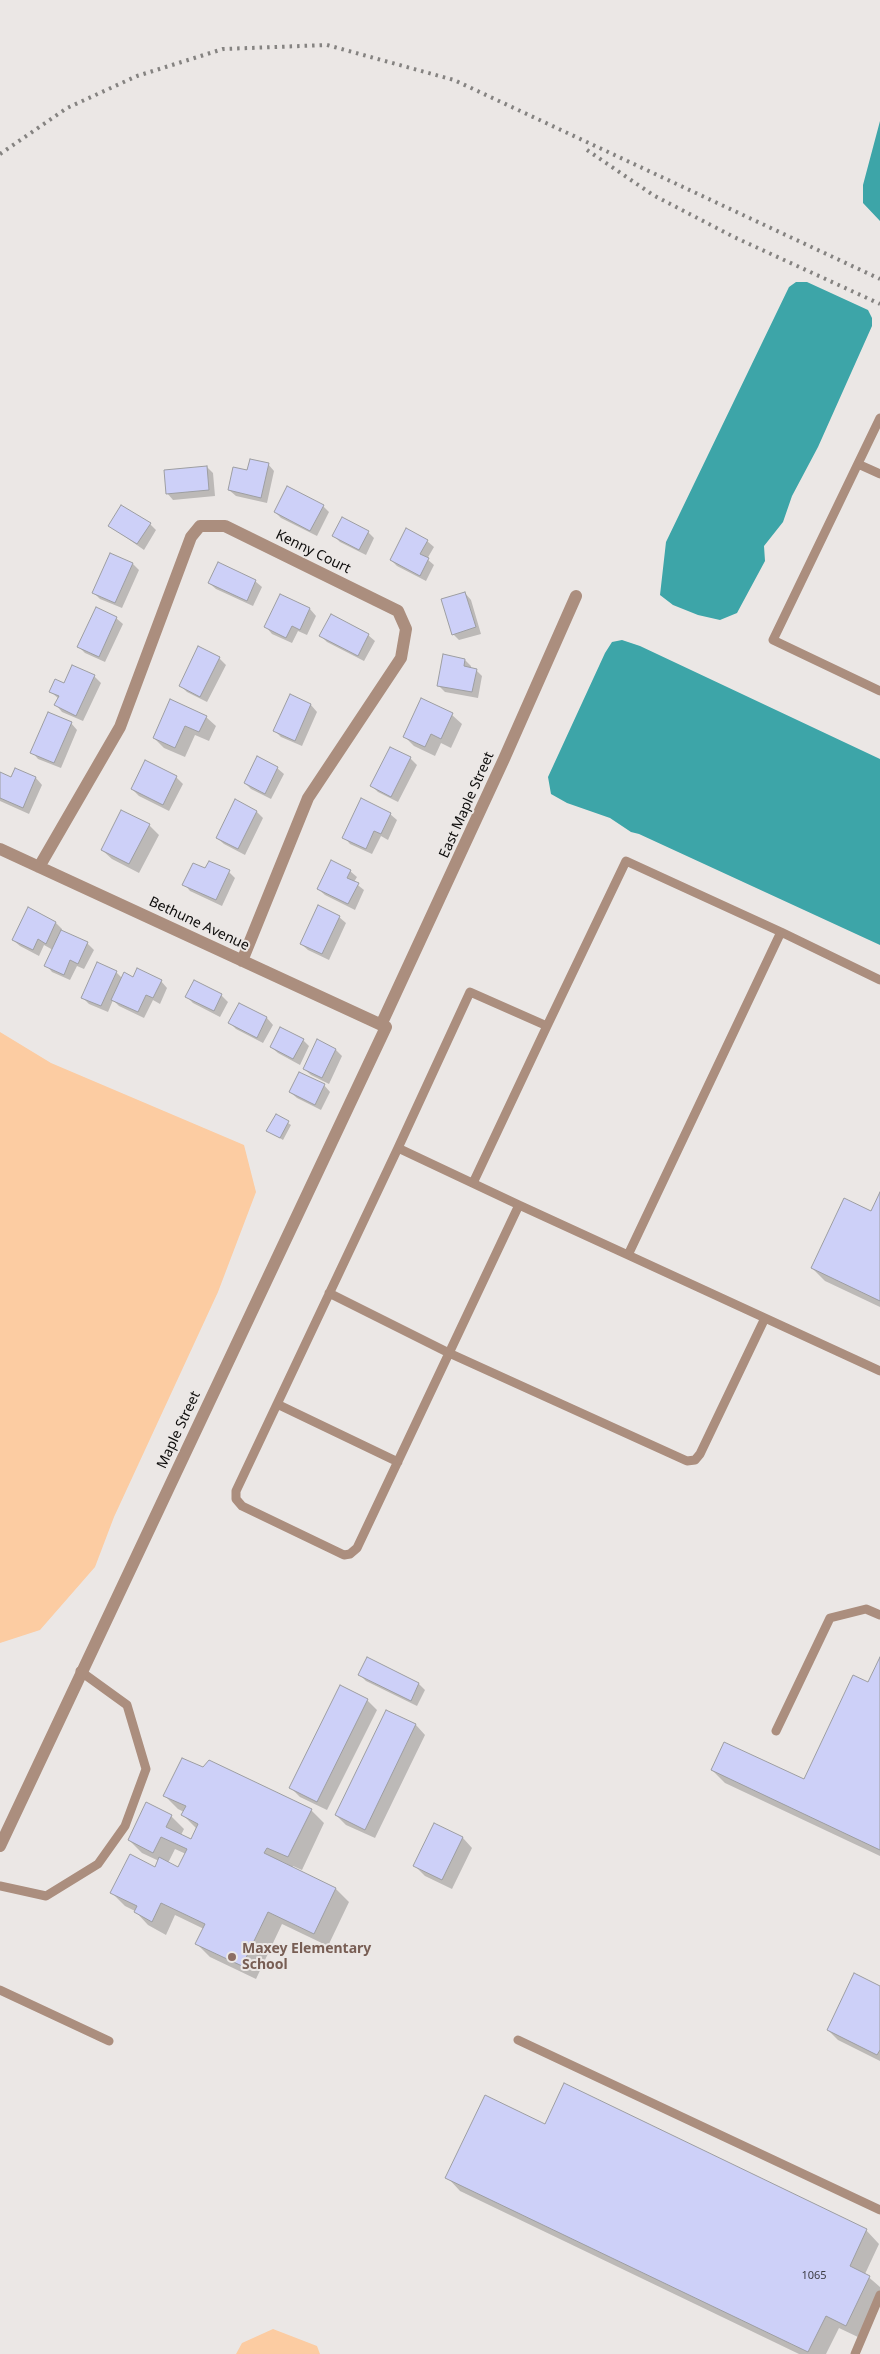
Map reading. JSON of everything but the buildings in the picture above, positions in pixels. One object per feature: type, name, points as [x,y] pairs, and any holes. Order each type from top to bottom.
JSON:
[{"type":"street","name":"Kenny Court","points":[[39,867],[120,727],[191,537],[200,526],[225,526],[398,611],[406,629],[402,658],[308,798],[242,961]]},
{"type":"street","name":"East Maple Street","points":[[384,1026],[576,596]]},
{"type":"street","name":"Bethune Avenue","points":[[0,849],[384,1026]]},
{"type":"street","name":"Maple Street","points":[[0,1846],[384,1026]]},
{"type":"lane","points":[[880,418],[773,640],[880,691]]},
{"type":"lane","points":[[858,464],[880,474]]},
{"type":"lane","points":[[473,1183],[626,861],[880,980]]},
{"type":"lane","points":[[628,1256],[781,932]]},
{"type":"lane","points":[[519,1205],[357,1548],[350,1554],[344,1555],[242,1506],[236,1499],[236,1491],[470,992],[547,1026]]},
{"type":"lane","points":[[398,1148],[880,1371]]},
{"type":"lane","points":[[329,1292],[449,1353],[687,1461],[695,1460],[700,1454],[765,1318]]},
{"type":"lane","points":[[277,1404],[398,1462]]},
{"type":"lane","points":[[776,1730],[830,1618],[866,1609],[880,1615]]},
{"type":"lane","points":[[0,1886],[46,1896],[98,1864],[125,1826],[146,1769],[127,1705],[80,1672]]},
{"type":"lane","points":[[0,1990],[109,2041]]},
{"type":"lane","points":[[518,2040],[880,2210]]},
{"type":"lane","points":[[855,2354],[880,2295]]},
{"type":"shaded area","points":[[0,1032],[51,1063],[244,1145],[256,1192],[218,1292],[114,1517],[95,1567],[40,1630],[0,1643]]},
{"type":"shaded area","points":[[273,2329],[317,2346],[320,2354],[236,2354],[242,2343]]},
{"type":"water","points":[[880,121],[880,221],[863,203],[863,185]]},
{"type":"water","points":[[796,282],[807,282],[868,310],[872,318],[872,326],[818,447],[792,496],[783,522],[764,546],[765,561],[737,613],[720,620],[698,615],[673,605],[660,595],[666,542],[789,287]]},
{"type":"water","points":[[622,640],[640,646],[880,759],[880,945],[631,832],[610,818],[567,803],[551,794],[548,777],[605,653],[612,642]]},
{"type":"railway","points":[[0,154],[67,108],[137,76],[223,49],[327,45],[454,80],[880,279]]},
{"type":"railway","points":[[587,150],[653,195],[734,237],[880,304]]},
{"type":"place","name":"Maxey Elementary School","points":[[232,1957]]}]
